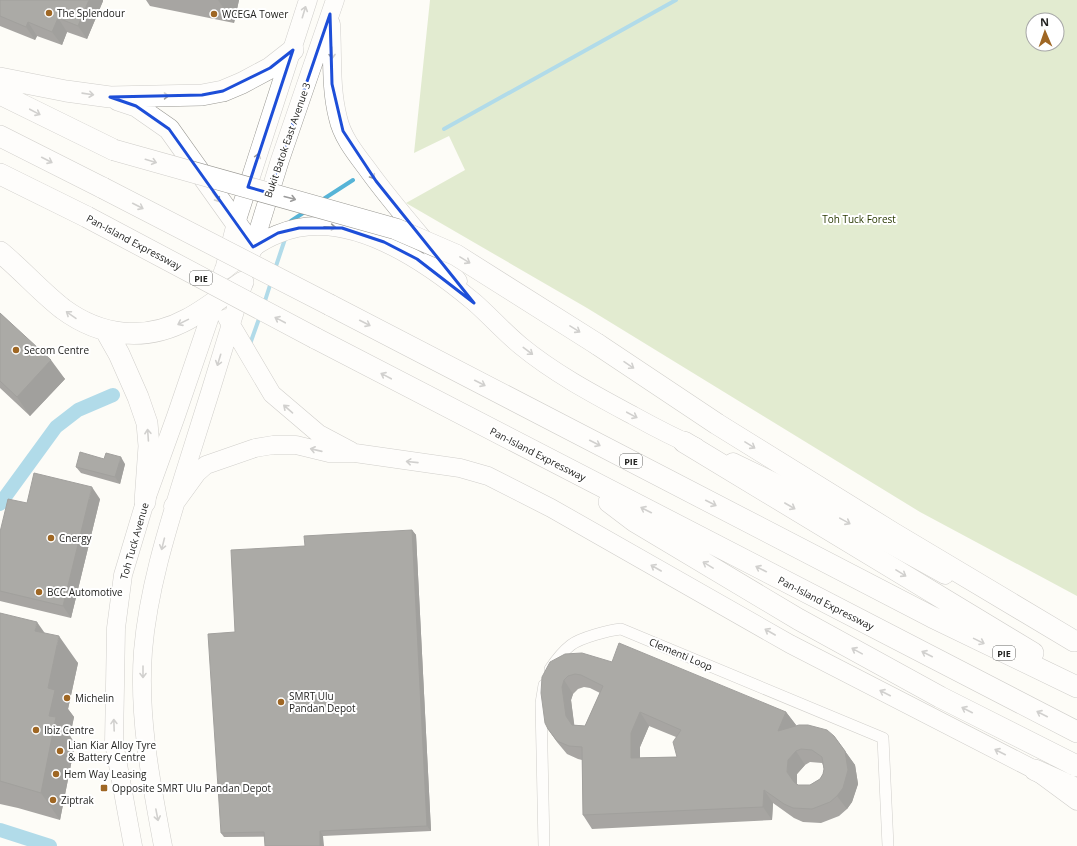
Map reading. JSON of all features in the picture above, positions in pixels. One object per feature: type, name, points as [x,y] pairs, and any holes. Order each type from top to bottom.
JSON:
[{"type":"highway","points":[[0,78],[66,91],[110,97],[202,95],[223,91],[242,83],[270,68],[292,50]]},
{"type":"highway","points":[[0,94],[114,150],[396,229],[456,255],[597,344],[717,424],[893,534],[1075,641]]},
{"type":"highway","points":[[110,97],[136,106],[169,129],[253,247]]},
{"type":"highway","name":"PIE","points":[[0,136],[932,617],[1077,688]]},
{"type":"highway","name":"Pan-Island Expressway","points":[[0,174],[578,475],[1077,732]]},
{"type":"highway","points":[[0,252],[62,308],[82,322],[106,331],[126,335],[149,333],[166,329],[190,319],[243,282]]},
{"type":"highway","points":[[106,331],[119,354],[138,397],[147,423],[149,446],[145,502]]},
{"type":"highway","points":[[684,442],[849,540],[1077,681]]},
{"type":"highway","points":[[578,475],[596,492],[634,521],[798,619],[940,697],[1077,766]]},
{"type":"highway","points":[[1035,770],[1077,789]]},
{"type":"main road","points":[[224,271],[236,223],[308,0]]},
{"type":"main road","points":[[333,7],[332,84],[338,119],[343,131],[353,150],[376,181],[474,302]]},
{"type":"main road","name":"Bukit Batok East Avenue 3","points":[[243,282],[280,160],[333,7]]},
{"type":"main road","points":[[224,271],[253,247],[278,233],[298,228],[342,228],[384,242],[417,259],[474,302],[521,346],[549,367],[585,390],[684,442],[731,461],[797,493],[1050,633],[1075,641]]},
{"type":"main road","name":"Toh Tuck Avenue","points":[[133,846],[114,743],[115,636],[123,575],[145,502],[176,416],[224,271]]},
{"type":"main road","points":[[163,846],[149,775],[145,736],[143,653],[148,604],[173,506],[243,282]]},
{"type":"main road","points":[[215,301],[231,323],[272,394],[319,434],[355,453]]},
{"type":"main road","points":[[173,506],[197,473],[206,465],[255,448],[273,445],[296,445],[329,453],[355,453],[460,468],[503,482],[790,644],[1035,770],[1077,801]]},
{"type":"street","name":"Clementi Loop","points":[[544,846],[541,703],[546,677],[556,660],[572,644],[610,630],[621,629],[883,738],[888,846]]},
{"type":"highlighted area","points":[[330,14],[332,84],[343,131],[376,181],[474,303],[417,259],[384,242],[342,228],[299,228],[278,233],[253,247],[169,129],[136,106],[110,97],[202,95],[223,91],[270,68],[293,50],[248,187],[269,193]]},
{"type":"green space","name":"Toh Tuck Forest","points":[[430,0],[1077,0],[1077,596],[920,512],[587,308],[406,203],[465,170],[449,136],[414,153]]},
{"type":"building","points":[[0,0],[89,0],[78,26],[58,18],[52,32],[28,22],[26,27],[0,16]]},
{"type":"building","name":"Secom Centre","points":[[0,313],[51,360],[17,397],[0,381]]},
{"type":"building","points":[[80,452],[104,459],[106,453],[121,457],[115,477],[76,467]]},
{"type":"building","name":"Cnergy","points":[[34,473],[92,487],[63,606],[0,591],[0,532],[8,499],[27,503]]},
{"type":"building","points":[[412,530],[427,826],[320,831],[320,846],[265,846],[264,832],[221,833],[208,634],[235,632],[231,550],[305,546],[304,536]]},
{"type":"building","name":"Ibiz Centre","points":[[0,613],[37,622],[35,631],[59,636],[48,688],[55,690],[49,716],[56,717],[41,793],[0,781]]},
{"type":"building","points":[[619,643],[786,712],[778,731],[799,725],[808,725],[827,730],[834,736],[845,751],[848,770],[843,788],[830,802],[812,809],[793,808],[784,804],[764,790],[763,807],[583,815],[582,747],[569,746],[557,741],[548,729],[545,723],[541,693],[542,677],[550,662],[565,654],[582,653],[612,662]],"holes":[[[575,674],[581,675],[603,686],[585,726],[572,725],[566,716],[562,687],[564,680],[568,676]],[[640,712],[681,730],[673,742],[677,757],[631,758],[631,733]],[[801,749],[812,750],[822,757],[824,769],[820,779],[810,785],[798,785],[794,782],[787,772],[788,760],[796,751]]]},
{"type":"waterway","points":[[444,129],[676,0]]},
{"type":"waterway","points":[[322,200],[353,180]]},
{"type":"waterway","points":[[291,221],[306,211]]},
{"type":"waterway","points":[[275,269],[285,239]]},
{"type":"waterway","points":[[264,304],[271,282]]},
{"type":"waterway","points":[[250,344],[260,316]]},
{"type":"waterway","points":[[0,504],[56,427],[78,410],[113,395]]},
{"type":"waterway","points":[[0,830],[50,846]]},
{"type":"place","name":"The Splendour","points":[[49,13]]},
{"type":"place","name":"WCEGA Tower","points":[[214,14]]},
{"type":"place","name":"Secom Centre","points":[[16,350]]},
{"type":"place","name":"Cnergy","points":[[51,538]]},
{"type":"place","name":"BCC Automotive","points":[[39,592]]},
{"type":"place","name":"Michelin","points":[[67,698]]},
{"type":"place","name":"SMRT Ulu Pandan Depot","points":[[281,702]]},
{"type":"place","name":"Ibiz Centre","points":[[36,730]]},
{"type":"place","name":"Lian Kiar Alloy Tyre & Battery Centre","points":[[60,751]]},
{"type":"place","name":"Hem Way Leasing","points":[[56,774]]},
{"type":"place","name":"Opposite SMRT Ulu Pandan Depot","points":[[104,788]]},
{"type":"place","name":"Ziptrak","points":[[53,800]]}]
